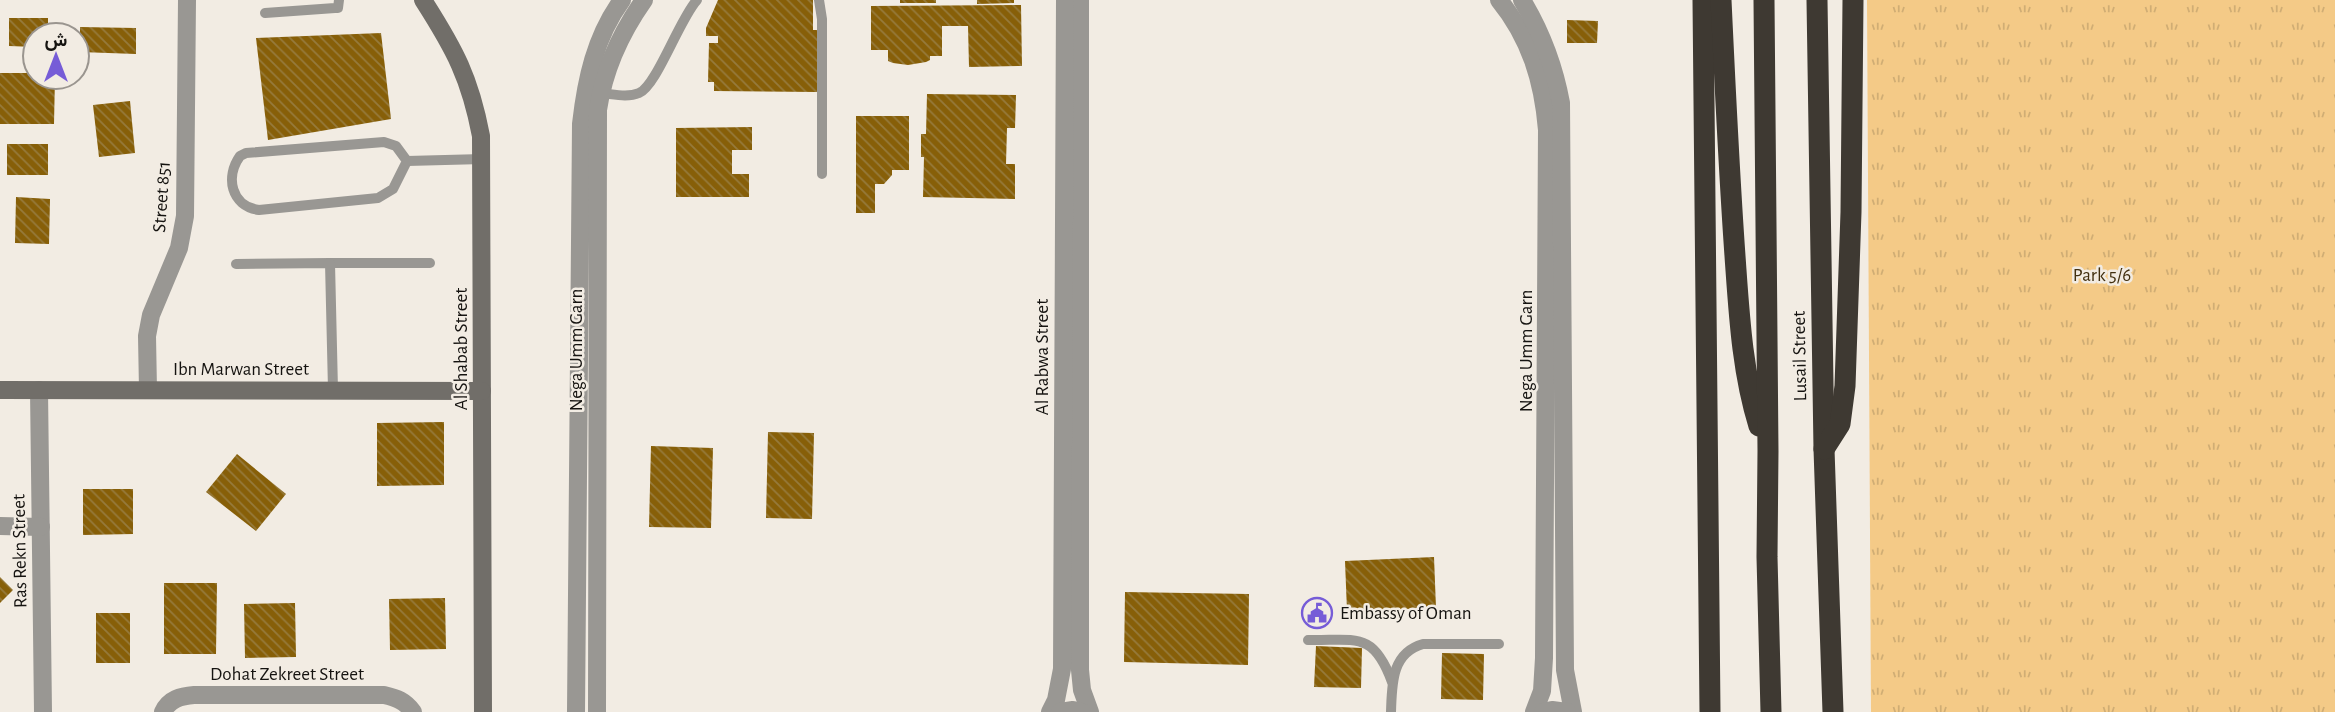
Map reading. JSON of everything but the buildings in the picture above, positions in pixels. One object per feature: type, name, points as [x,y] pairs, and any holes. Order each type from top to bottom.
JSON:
[{"type":"highway","points":[[1703,0],[1709,710]]},
{"type":"highway","points":[[1721,0],[1728,158],[1739,307],[1748,378],[1768,451]]},
{"type":"highway","name":"Lusail Street","points":[[1764,0],[1767,558],[1771,712]]},
{"type":"highway","name":"Lusail Street","points":[[1817,0],[1824,449],[1833,712]]},
{"type":"highway","points":[[1824,449],[1840,424],[1844,386],[1851,212],[1853,0]]},
{"type":"street","name":"Street 851","points":[[148,390],[147,336],[151,315],[179,248],[185,216],[187,0]]},
{"type":"street","name":"Al Shabab Street","points":[[423,0],[452,45],[465,73],[475,104],[483,159],[484,712]]},
{"type":"street","name":"Nega Umm Garn","points":[[576,712],[581,124],[587,78],[599,42],[622,0]]},
{"type":"street","name":"Nega Umm Garn","points":[[597,712],[597,128],[600,93],[616,45],[645,0]]},
{"type":"street","name":"Al Rabwa Street","points":[[1051,712],[1062,669],[1065,0]]},
{"type":"street","name":"Al Rabwa Street","points":[[1080,0],[1080,670],[1082,690],[1090,712]]},
{"type":"street","name":"Nega Umm Garn","points":[[1499,0],[1524,36],[1538,71],[1545,102],[1547,130],[1544,658],[1542,691],[1534,712]]},
{"type":"street","name":"Nega Umm Garn","points":[[1521,0],[1542,35],[1561,103],[1565,670],[1573,712]]},
{"type":"street","name":"Ibn Marwan Street","points":[[0,390],[482,391]]},
{"type":"street","name":"Ras Rekn Street","points":[[39,390],[43,712]]},
{"type":"street","points":[[0,526],[41,527]]},
{"type":"street","name":"Dohat Zekreet Street","points":[[163,712],[169,703],[182,696],[384,695],[398,698],[413,712]]},
{"type":"street","points":[[1060,712],[1082,712]]},
{"type":"street","points":[[1543,712],[1567,712]]},
{"type":"lane","points":[[265,13],[338,8],[339,0]]},
{"type":"lane","points":[[600,93],[642,93],[651,84],[677,31],[697,0]]},
{"type":"lane","points":[[819,0],[822,19],[822,174]]},
{"type":"lane","points":[[384,142],[396,146],[407,161],[393,189],[378,198],[259,210],[248,209],[240,204],[234,194],[234,167],[240,156],[246,153],[384,142]]},
{"type":"lane","points":[[407,161],[483,159]]},
{"type":"lane","points":[[330,263],[333,390]]},
{"type":"lane","points":[[236,264],[430,263]]},
{"type":"lane","points":[[1308,640],[1360,641],[1370,644],[1385,664],[1392,682]]},
{"type":"lane","points":[[1391,712],[1392,682],[1400,659],[1412,647],[1423,644],[1499,644]]},
{"type":"green space","name":"Park 5/6","points":[[1867,0],[2335,0],[2335,712],[1871,712]]},
{"type":"place","name":"Embassy of Oman","points":[[1317,613]]}]
